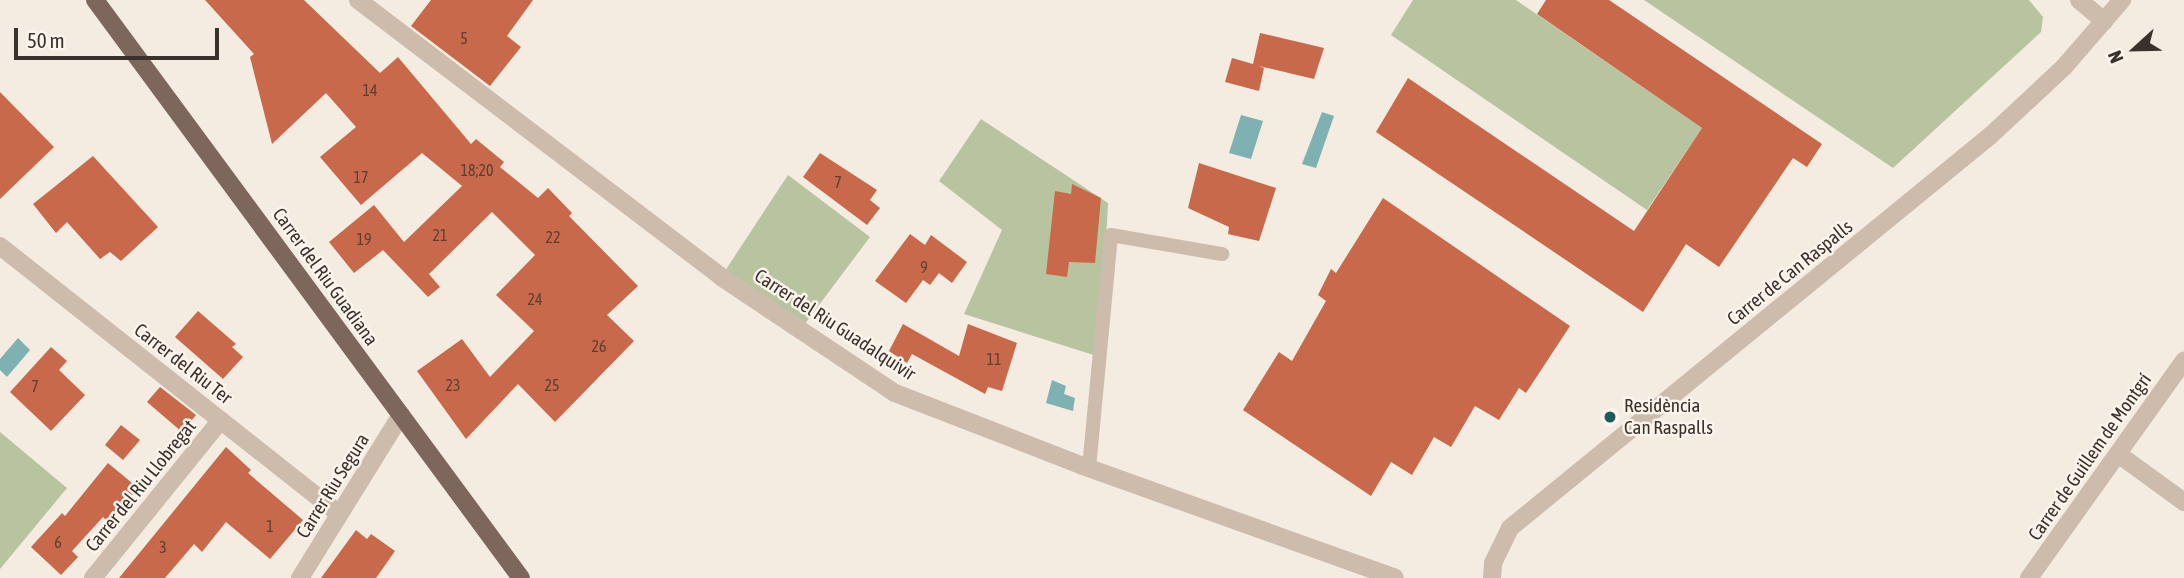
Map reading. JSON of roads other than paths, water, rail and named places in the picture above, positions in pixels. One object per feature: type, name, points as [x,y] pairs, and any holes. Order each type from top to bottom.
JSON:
[{"type":"main road","name":"Carrer del Riu Guadiana","points":[[94,0],[521,578]]},
{"type":"street","name":"Carrer del Riu Guadalquivir","points":[[358,0],[721,277],[895,393],[1089,468],[1395,578]]},
{"type":"street","points":[[2079,0],[2104,21]]},
{"type":"street","name":"Carrer de Can Raspalls","points":[[1492,578],[1493,563],[1510,528],[1917,198],[2064,67],[2122,0]]},
{"type":"street","name":"Carrer del Riu Ter","points":[[0,246],[339,514]]},
{"type":"street","name":"Carrer de Guillem de Montgrí","points":[[2029,578],[2184,361]]},
{"type":"street","name":"Carrer Riu Segura","points":[[300,578],[401,415]]},
{"type":"street","name":"Carrer del Riu Llobregat","points":[[93,578],[221,420]]},
{"type":"street","points":[[2118,454],[2184,502]]},
{"type":"lane","points":[[1089,468],[1111,235],[1222,254]]},
{"type":"water","points":[[1322,112],[1334,116],[1316,168],[1302,164]]},
{"type":"water","points":[[1241,115],[1263,121],[1251,159],[1229,153]]},
{"type":"water","points":[[18,338],[30,350],[7,377],[0,370],[0,359]]},
{"type":"water","points":[[1052,380],[1066,386],[1064,394],[1075,398],[1073,411],[1046,403]]},
{"type":"place","name":"Residència Can Raspalls","points":[[1610,417]]}]
